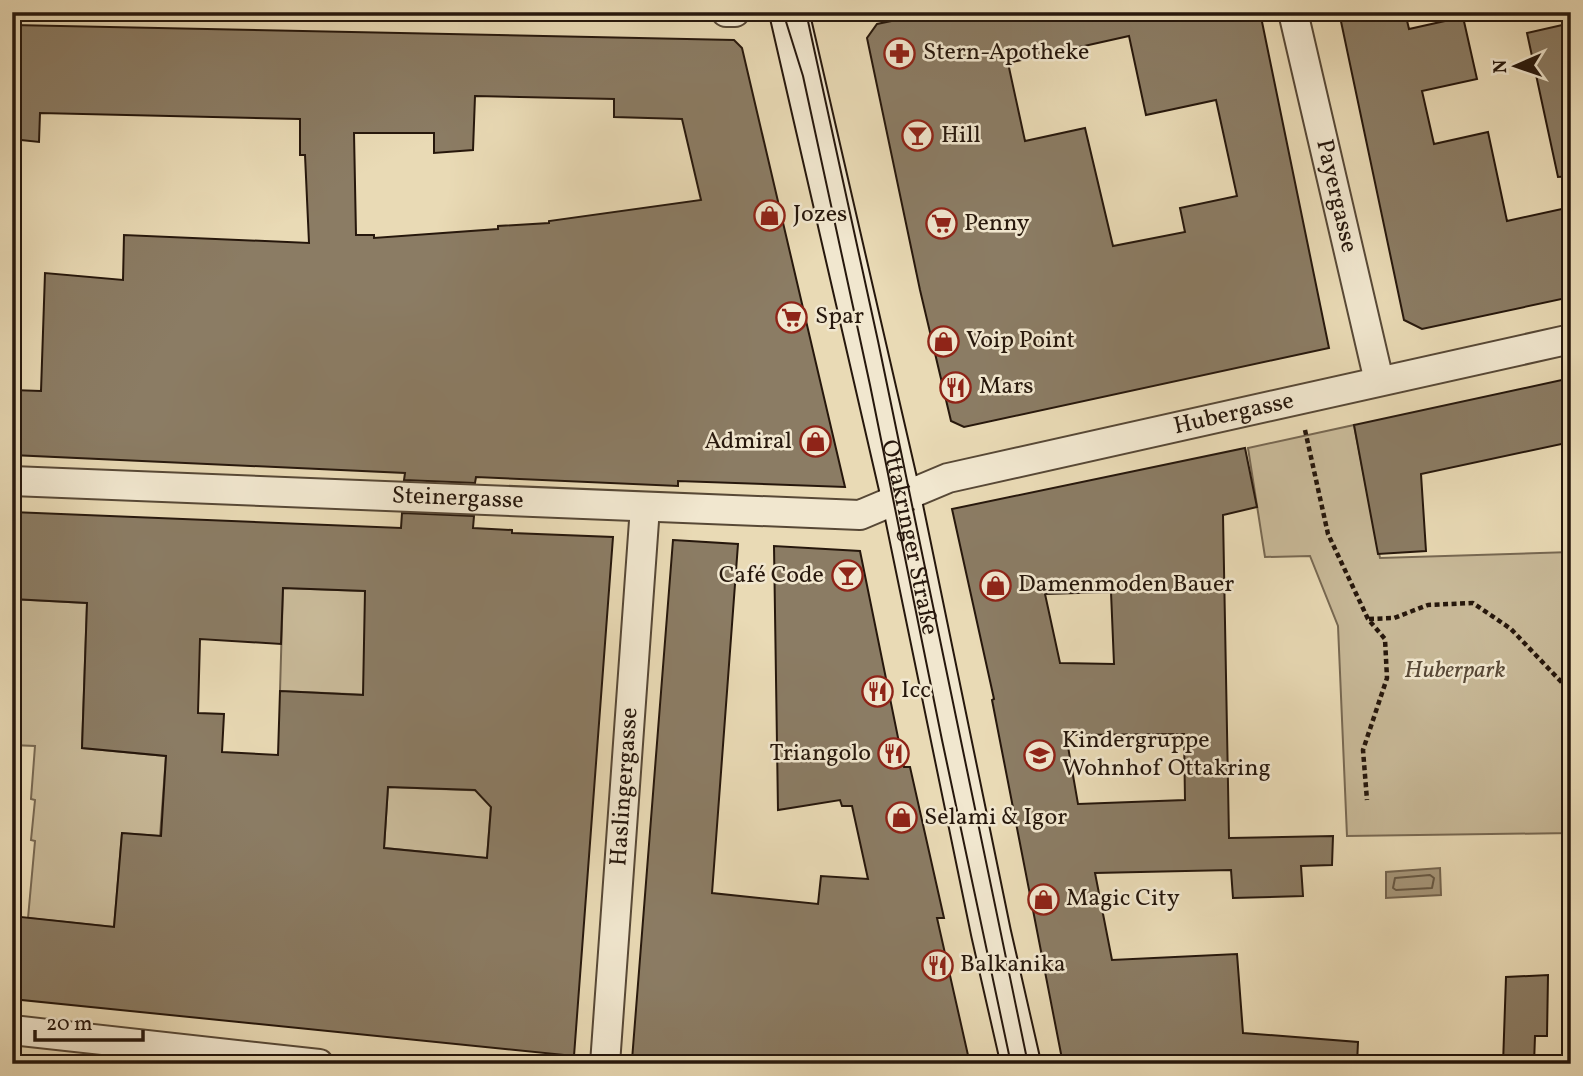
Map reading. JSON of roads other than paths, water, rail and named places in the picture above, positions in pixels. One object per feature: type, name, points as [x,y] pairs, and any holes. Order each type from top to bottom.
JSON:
[{"type":"main road","name":"Ottakringer Straße","points":[[789,12],[901,497],[988,920],[1021,1064]]},
{"type":"street","points":[[726,12],[735,12]]},
{"type":"street","name":"Payergasse","points":[[1293,12],[1379,381]]},
{"type":"street","name":"Hubergasse","points":[[901,497],[948,478],[1571,339]]},
{"type":"street","name":"Steinergasse","points":[[12,481],[860,515],[901,497]]},
{"type":"street","name":"Haslingergasse","points":[[605,1064],[645,508]]},
{"type":"street","points":[[12,1030],[319,1064]]},
{"type":"water","points":[[1440,868],[1441,895],[1386,898],[1386,872]]},
{"type":"tram line","points":[[783,12],[803,76],[870,385],[1011,1064]]},
{"type":"tram line","points":[[806,12],[878,341],[1028,1064]]},
{"type":"place","name":"Stern-Apotheke","points":[[900,53]]},
{"type":"place","name":"Hill","points":[[918,136]]},
{"type":"place","name":"Jozes","points":[[770,215]]},
{"type":"place","name":"Penny","points":[[941,224]]},
{"type":"place","name":"Spar","points":[[792,317]]},
{"type":"place","name":"Voip Point","points":[[943,341]]},
{"type":"place","name":"Mars","points":[[956,387]]},
{"type":"place","name":"Admiral","points":[[815,442]]},
{"type":"place","name":"Café Code","points":[[847,576]]},
{"type":"place","name":"Damenmoden Bauer","points":[[995,585]]},
{"type":"place","name":"Icc","points":[[878,691]]},
{"type":"place","name":"Triangolo","points":[[894,754]]},
{"type":"place","name":"Kindergruppe Wohnhof Ottakring","points":[[1039,755]]},
{"type":"place","name":"Selami & Igor","points":[[901,818]]},
{"type":"place","name":"Magic City","points":[[1043,899]]},
{"type":"place","name":"Balkanika","points":[[937,965]]},
{"type":"park label","name":"Huberpark","points":[[1455,671]]}]
